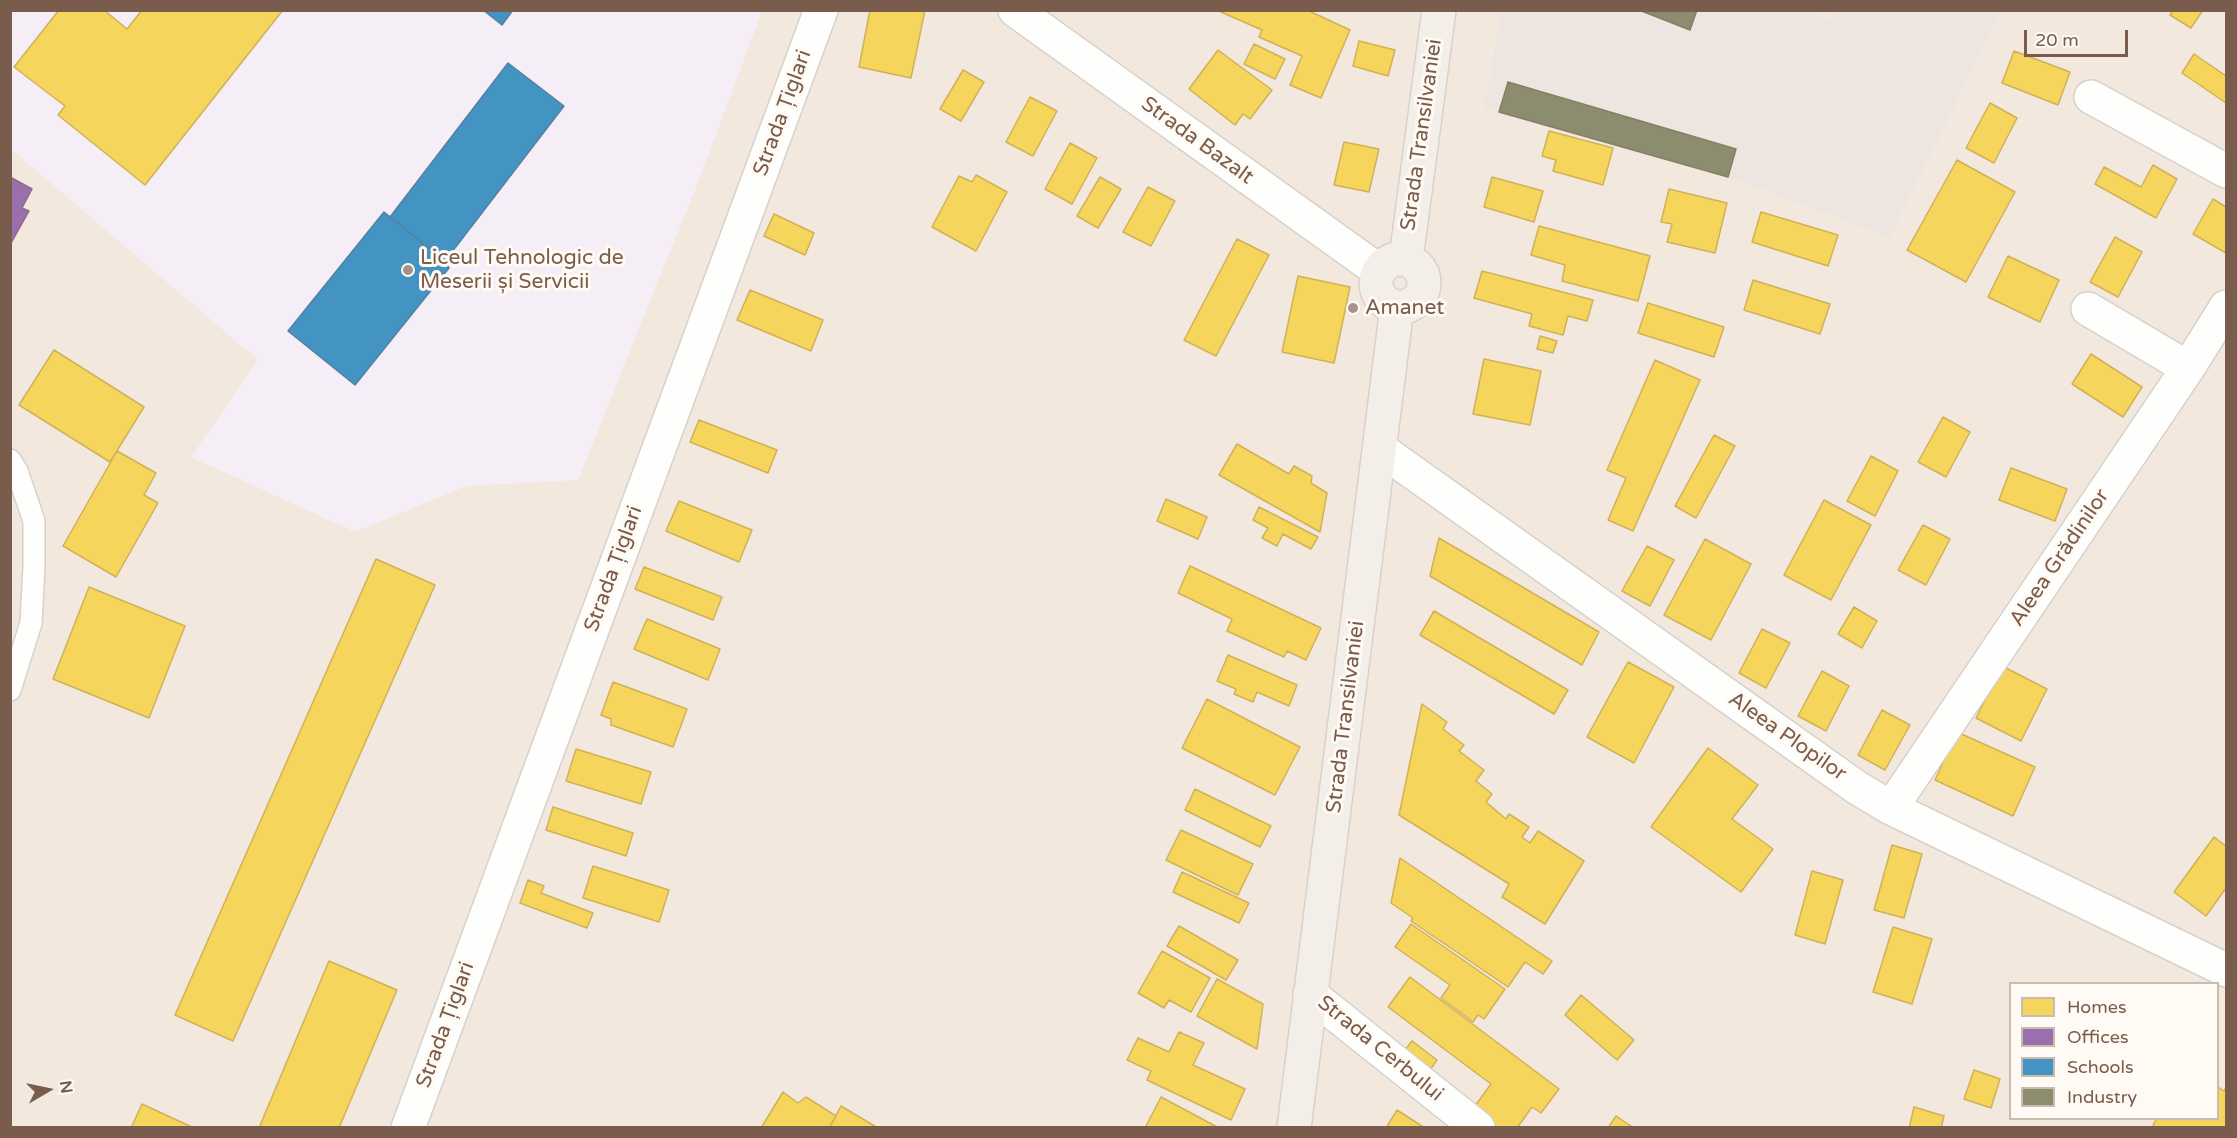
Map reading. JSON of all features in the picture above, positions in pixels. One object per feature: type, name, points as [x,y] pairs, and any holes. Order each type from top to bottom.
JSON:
[{"type":"main road","name":"Strada Transilvaniei","points":[[1294,1128],[1397,307],[1405,307],[1419,299],[1425,283],[1419,268],[1392,265],[1439,10]]},
{"type":"street","name":"Strada Țiglari","points":[[408,1128],[821,10]]},
{"type":"street","name":"Strada Bazalt","points":[[1015,10],[1392,265]]},
{"type":"street","points":[[2091,97],[2226,171]]},
{"type":"street","name":"Aleea Grădinilor","points":[[1891,808],[2188,368],[2226,307]]},
{"type":"street","points":[[2088,309],[2188,368]]},
{"type":"street","name":"Aleea Plopilor","points":[[1380,449],[1856,787],[1891,808],[2226,970]]},
{"type":"street","name":"Strada Cerbului","points":[[1310,994],[1478,1128]]},
{"type":"lane","points":[[10,460],[17,471],[34,521],[34,567],[30,622],[10,690]]},
{"type":"shaded area","points":[[1805,10],[1831,23],[1841,11],[2001,11],[1890,237],[1728,177],[1484,108],[1501,11]]},
{"type":"shaded area","points":[[10,11],[2226,11],[2226,1127],[11,1127]]},
{"type":"shaded area","name":"Liceul Tehnologic de Meserii și Servicii","points":[[11,11],[762,11],[699,180],[578,480],[466,486],[355,532],[191,457],[258,360],[11,149]]},
{"type":"building: Homes","points":[[59,10],[104,10],[127,29],[142,10],[283,10],[145,185],[58,115],[65,106],[14,67]]},
{"type":"building: Homes","points":[[870,10],[925,10],[911,78],[859,67]]},
{"type":"building: Homes","points":[[1222,10],[1307,10],[1350,30],[1321,98],[1290,85],[1302,56],[1259,37],[1262,30],[1221,12]]},
{"type":"building: Homes","points":[[2173,10],[2203,10],[2191,28],[2170,15]]},
{"type":"building: Homes","points":[[1359,41],[1395,50],[1388,76],[1353,66]]},
{"type":"building: Homes","points":[[1254,44],[1285,59],[1275,79],[1244,64]]},
{"type":"building: Homes","points":[[1218,50],[1272,90],[1250,119],[1243,114],[1235,125],[1189,89]]},
{"type":"building: Homes","points":[[2014,51],[2070,72],[2058,105],[2002,83]]},
{"type":"building: Homes","points":[[2194,54],[2226,76],[2226,103],[2182,73]]},
{"type":"building: Homes","points":[[963,70],[984,82],[961,121],[940,109]]},
{"type":"building: Homes","points":[[1030,97],[1057,111],[1033,156],[1006,142]]},
{"type":"building: Homes","points":[[1990,103],[2017,118],[1994,163],[1966,148]]},
{"type":"building: Homes","points":[[1549,131],[1613,148],[1603,185],[1553,171],[1556,160],[1542,156]]},
{"type":"building: Homes","points":[[1344,142],[1379,149],[1369,192],[1334,185]]},
{"type":"building: Homes","points":[[1070,143],[1097,158],[1072,204],[1045,189]]},
{"type":"building: Homes","points":[[1957,160],[2015,192],[1966,282],[1907,250]]},
{"type":"building: Homes","points":[[2153,165],[2177,179],[2156,218],[2095,184],[2104,167],[2141,187]]},
{"type":"building: Homes","points":[[976,175],[1007,192],[976,251],[932,227],[959,176],[972,182]]},
{"type":"building: Homes","points":[[1100,177],[1121,189],[1098,228],[1077,216]]},
{"type":"building: Homes","points":[[1492,177],[1543,191],[1534,222],[1484,207]]},
{"type":"building: Homes","points":[[1148,187],[1175,201],[1151,246],[1123,232]]},
{"type":"building: Homes","points":[[1669,189],[1727,203],[1715,253],[1667,242],[1672,224],[1661,222]]},
{"type":"building: Homes","points":[[2213,199],[2226,207],[2226,253],[2193,234]]},
{"type":"building: Homes","points":[[1761,212],[1838,235],[1828,266],[1752,242]]},
{"type":"building: Homes","points":[[774,214],[814,233],[805,255],[764,236]]},
{"type":"building: Homes","points":[[1539,226],[1650,256],[1638,301],[1562,281],[1565,265],[1531,255]]},
{"type":"building: Homes","points":[[2115,237],[2142,252],[2118,297],[2090,282]]},
{"type":"building: Homes","points":[[1237,239],[1269,255],[1216,356],[1184,340]]},
{"type":"building: Homes","points":[[2008,256],[2059,280],[2040,322],[1988,297]]},
{"type":"building: Homes","points":[[1482,271],[1593,300],[1587,321],[1568,316],[1563,335],[1529,326],[1532,314],[1474,298]]},
{"type":"building: Homes","points":[[1298,276],[1350,287],[1334,363],[1282,352]]},
{"type":"building: Homes","points":[[1753,280],[1830,304],[1820,334],[1744,310]]},
{"type":"building: Homes","points":[[750,290],[823,320],[811,351],[737,320]]},
{"type":"building: Homes","points":[[1648,303],[1724,327],[1714,357],[1638,333]]},
{"type":"building: Homes","points":[[1540,336],[1557,341],[1553,353],[1537,349]]},
{"type":"building: Homes","points":[[54,350],[144,407],[110,462],[19,405]]},
{"type":"building: Homes","points":[[2091,354],[2142,387],[2123,417],[2072,384]]},
{"type":"building: Homes","points":[[1484,359],[1541,371],[1530,425],[1473,414]]},
{"type":"building: Homes","points":[[1655,360],[1700,380],[1633,531],[1608,520],[1626,478],[1607,470]]},
{"type":"building: Homes","points":[[1943,417],[1970,432],[1946,477],[1918,462]]},
{"type":"building: Homes","points":[[699,420],[777,450],[768,473],[690,442]]},
{"type":"building: Homes","points":[[1714,435],[1735,446],[1696,518],[1675,506]]},
{"type":"building: Homes","points":[[1237,444],[1289,474],[1294,466],[1312,476],[1311,483],[1327,493],[1320,532],[1219,475]]},
{"type":"building: Homes","points":[[117,451],[156,473],[144,495],[158,503],[116,577],[63,546]]},
{"type":"building: Homes","points":[[1871,456],[1898,471],[1875,516],[1847,501]]},
{"type":"building: Homes","points":[[2011,468],[2067,489],[2055,521],[1999,500]]},
{"type":"building: Homes","points":[[1166,499],[1207,517],[1198,539],[1157,521]]},
{"type":"building: Homes","points":[[1824,500],[1871,525],[1831,600],[1784,575]]},
{"type":"building: Homes","points":[[679,501],[752,530],[739,562],[666,531]]},
{"type":"building: Homes","points":[[1259,507],[1318,537],[1311,549],[1283,534],[1277,546],[1262,538],[1268,528],[1253,520]]},
{"type":"building: Homes","points":[[1923,525],[1950,539],[1926,585],[1898,570]]},
{"type":"building: Homes","points":[[1439,538],[1599,632],[1582,665],[1430,576]]},
{"type":"building: Homes","points":[[1705,539],[1751,564],[1711,640],[1664,615]]},
{"type":"building: Homes","points":[[1647,546],[1674,560],[1650,606],[1622,591]]},
{"type":"building: Homes","points":[[376,559],[435,585],[233,1041],[175,1015]]},
{"type":"building: Homes","points":[[1190,566],[1321,628],[1306,660],[1287,651],[1284,657],[1227,631],[1232,619],[1178,593]]},
{"type":"building: Homes","points":[[644,567],[722,597],[713,620],[635,589]]},
{"type":"building: Homes","points":[[89,587],[185,626],[149,718],[53,679]]},
{"type":"building: Homes","points":[[1854,607],[1877,621],[1862,648],[1838,634]]},
{"type":"building: Homes","points":[[1434,611],[1568,690],[1554,714],[1420,635]]},
{"type":"building: Homes","points":[[647,619],[720,649],[708,680],[634,649]]},
{"type":"building: Homes","points":[[1762,629],[1790,643],[1766,688],[1739,673]]},
{"type":"building: Homes","points":[[1228,655],[1297,685],[1289,706],[1257,692],[1253,702],[1234,694],[1236,689],[1217,681]]},
{"type":"building: Homes","points":[[1628,662],[1674,687],[1634,763],[1587,737]]},
{"type":"building: Homes","points":[[2002,666],[2047,689],[2021,741],[1976,718]]},
{"type":"building: Homes","points":[[1822,671],[1849,686],[1826,731],[1798,716]]},
{"type":"building: Homes","points":[[613,682],[687,709],[673,747],[611,725],[611,719],[601,715]]},
{"type":"building: Homes","points":[[1207,699],[1300,747],[1275,795],[1182,748]]},
{"type":"building: Homes","points":[[1422,704],[1447,722],[1443,729],[1464,745],[1459,751],[1484,770],[1476,781],[1492,794],[1486,802],[1506,819],[1509,814],[1529,827],[1522,837],[1530,843],[1538,831],[1584,861],[1545,924],[1502,897],[1509,884],[1399,815]]},
{"type":"building: Homes","points":[[1882,710],[1910,725],[1885,770],[1858,755]]},
{"type":"building: Homes","points":[[1957,732],[2035,767],[2013,816],[1935,780]]},
{"type":"building: Homes","points":[[1708,748],[1758,785],[1732,819],[1773,849],[1741,892],[1651,827]]},
{"type":"building: Homes","points":[[576,749],[651,772],[641,804],[566,781]]},
{"type":"building: Homes","points":[[1195,789],[1271,826],[1260,847],[1185,810]]},
{"type":"building: Homes","points":[[553,807],[633,833],[626,856],[546,830]]},
{"type":"building: Homes","points":[[1181,830],[1253,864],[1238,895],[1166,860]]},
{"type":"building: Homes","points":[[2214,837],[2226,846],[2226,888],[2206,916],[2174,892]]},
{"type":"building: Homes","points":[[1892,845],[1922,854],[1904,918],[1874,910]]},
{"type":"building: Homes","points":[[1400,858],[1552,961],[1543,974],[1525,962],[1508,987],[1411,921],[1413,918],[1391,903]]},
{"type":"building: Homes","points":[[593,866],[669,890],[659,922],[583,898]]},
{"type":"building: Homes","points":[[1812,871],[1843,880],[1825,944],[1795,935]]},
{"type":"building: Homes","points":[[1182,872],[1249,903],[1239,923],[1173,892]]},
{"type":"building: Homes","points":[[528,880],[544,886],[541,893],[593,913],[587,928],[520,903]]},
{"type":"building: Homes","points":[[1411,924],[1505,989],[1484,1019],[1478,1015],[1473,1022],[1441,998],[1450,985],[1395,947]]},
{"type":"building: Homes","points":[[1179,926],[1238,960],[1226,980],[1167,946]]},
{"type":"building: Homes","points":[[1893,927],[1932,939],[1912,1004],[1873,992]]},
{"type":"building: Homes","points":[[1162,951],[1210,978],[1191,1012],[1169,1000],[1164,1008],[1138,993]]},
{"type":"building: Homes","points":[[329,961],[397,990],[339,1128],[259,1128]]},
{"type":"building: Homes","points":[[1410,977],[1559,1089],[1541,1113],[1532,1107],[1517,1128],[1492,1128],[1485,1122],[1489,1116],[1475,1106],[1491,1084],[1388,1007]]},
{"type":"building: Homes","points":[[1217,979],[1263,1004],[1257,1049],[1197,1016]]},
{"type":"building: Homes","points":[[1581,995],[1634,1040],[1617,1060],[1565,1015]]},
{"type":"building: Homes","points":[[1179,1032],[1204,1043],[1193,1065],[1245,1089],[1231,1120],[1147,1080],[1151,1071],[1127,1060],[1138,1038],[1169,1052]]},
{"type":"building: Homes","points":[[1412,1041],[1437,1060],[1428,1073],[1402,1054]]},
{"type":"building: Homes","points":[[1974,1070],[2000,1079],[1991,1108],[1964,1099]]},
{"type":"building: Homes","points":[[2226,1087],[2226,1128],[2157,1128],[2153,1125],[2156,1120],[2219,1120],[2219,1088],[2224,1091]]},
{"type":"building: Homes","points":[[783,1092],[798,1103],[806,1097],[836,1116],[829,1128],[761,1128]]},
{"type":"building: Homes","points":[[1161,1097],[1219,1128],[1145,1128]]},
{"type":"building: Homes","points":[[142,1104],[194,1128],[131,1128]]},
{"type":"building: Homes","points":[[841,1106],[878,1128],[829,1128]]},
{"type":"building: Homes","points":[[1914,1107],[1944,1116],[1941,1128],[1909,1128]]},
{"type":"building: Homes","points":[[1397,1110],[1425,1128],[1386,1128]]},
{"type":"building: Homes","points":[[1616,1116],[1634,1128],[1608,1128]]},
{"type":"building: Offices","points":[[10,177],[32,189],[22,208],[29,211],[10,245]]},
{"type":"building: Schools","points":[[483,10],[513,10],[502,25]]},
{"type":"building: Schools","points":[[508,63],[564,106],[445,261],[390,217]]},
{"type":"building: Schools","points":[[384,212],[445,261],[449,268],[355,385],[288,331]]},
{"type":"building: Industry","points":[[1639,10],[1697,10],[1690,30]]},
{"type":"building: Industry","points":[[1508,82],[1736,149],[1728,177],[1499,112]]},
{"type":"place","name":"Liceul Tehnologic de Meserii și Servicii","points":[[408,270]]},
{"type":"place","name":"Amanet","points":[[1353,308]]}]
